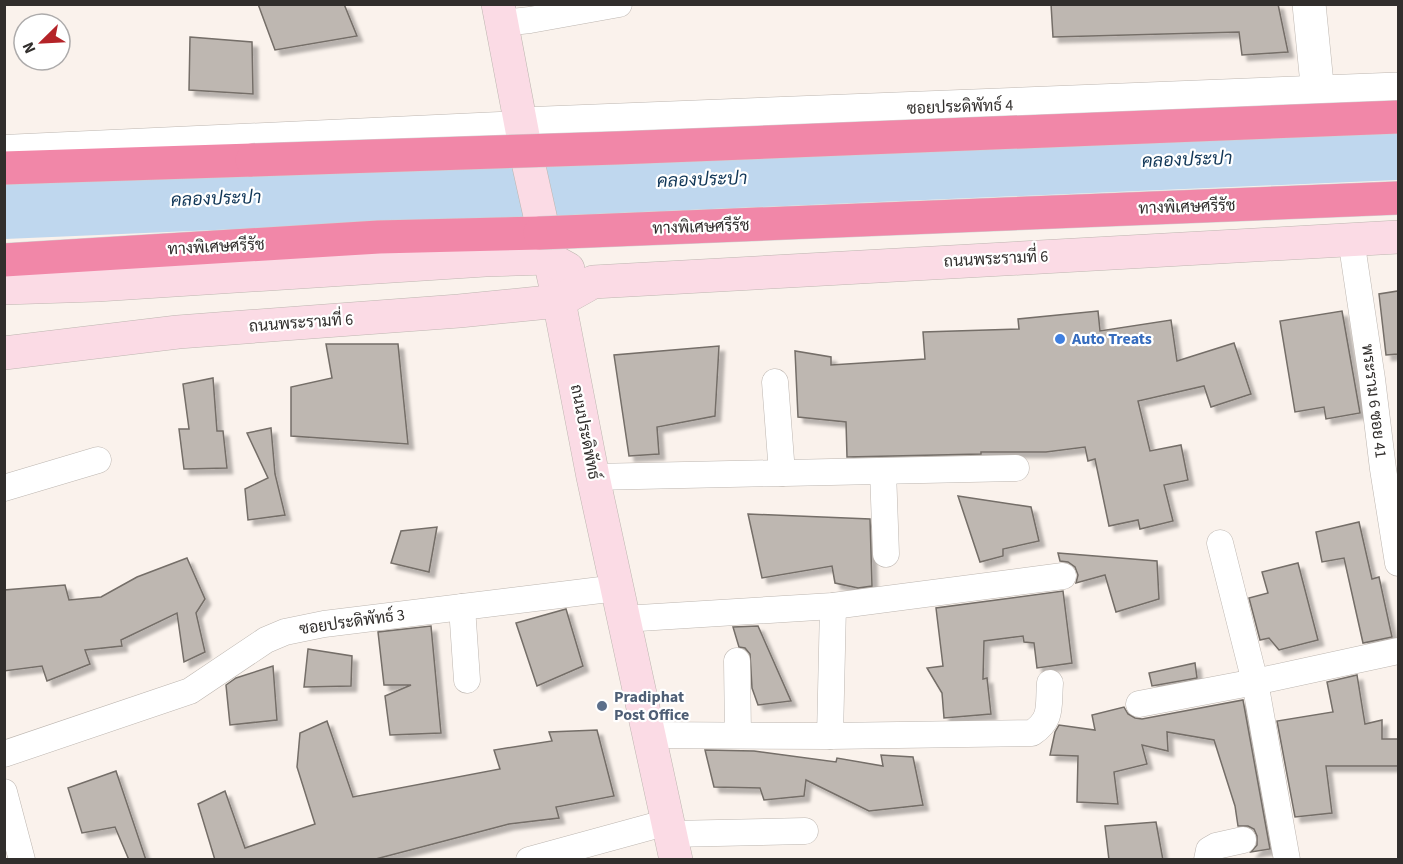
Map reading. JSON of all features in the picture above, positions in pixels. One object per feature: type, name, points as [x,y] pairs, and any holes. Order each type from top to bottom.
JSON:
[{"type":"highway","points":[[4,168],[665,146],[1398,117]]},
{"type":"highway","name":"ทางพิเศษศรีรัช","points":[[4,260],[379,237],[626,230],[1398,198]]},
{"type":"highway","points":[[4,272],[79,255]]},
{"type":"main road","name":"ถนนประดิพัทธ์","points":[[500,14],[593,477],[672,839]]},
{"type":"main road","name":"ถนนพระรามที่ 6","points":[[4,353],[177,332],[559,301],[593,282],[1398,237]]},
{"type":"main road","points":[[4,288],[97,285],[548,258],[593,282]]},
{"type":"street","points":[[500,14],[530,20],[619,4]]},
{"type":"street","points":[[1309,4],[1318,94]]},
{"type":"street","name":"ซอยประดิพัทธ์ 4","points":[[521,124],[1318,94],[1398,89]]},
{"type":"street","points":[[4,148],[521,124]]},
{"type":"street","name":"พระราม 6 ซอย 41","points":[[1351,239],[1372,379],[1390,469],[1398,562]]},
{"type":"street","points":[[776,382],[782,473]]},
{"type":"street","points":[[4,488],[98,460]]},
{"type":"street","points":[[593,477],[1016,468]]},
{"type":"street","points":[[883,471],[886,554]]},
{"type":"street","points":[[1220,543],[1255,682],[1287,860]]},
{"type":"street","name":"ซอยประดิพัทธ์ 3","points":[[4,754],[190,691],[266,640],[285,632],[324,624],[462,607],[620,603],[833,606],[1063,576]]},
{"type":"street","points":[[830,736],[833,606]]},
{"type":"street","points":[[462,607],[467,680]]},
{"type":"street","points":[[1139,704],[1398,651]]},
{"type":"street","points":[[736,661],[738,735]]},
{"type":"street","points":[[648,735],[830,736],[1032,733],[1041,728],[1047,719],[1050,683]]},
{"type":"street","points":[[4,792],[22,860]]},
{"type":"street","points":[[529,860],[672,839],[805,831]]},
{"type":"street","points":[[1207,860],[1209,850],[1216,846],[1243,840]]},
{"type":"water","name":"คลองประปา","points":[[1398,125],[1398,180],[5,239],[4,183]]},
{"type":"building","points":[[258,4],[344,4],[357,36],[275,50]]},
{"type":"building","points":[[1051,4],[1278,4],[1288,52],[1242,55],[1239,32],[1053,37]]},
{"type":"building","points":[[190,37],[252,42],[253,94],[189,90]]},
{"type":"building","points":[[1398,291],[1398,354],[1386,355],[1379,294]]},
{"type":"building","points":[[1098,311],[1100,331],[1171,320],[1177,361],[1234,343],[1251,394],[1211,407],[1204,386],[1138,401],[1150,451],[1181,445],[1188,480],[1164,485],[1173,521],[1140,529],[1138,520],[1109,526],[1095,459],[1088,461],[1085,447],[1046,452],[847,457],[846,422],[798,417],[795,351],[831,357],[831,365],[925,359],[923,332],[1019,329],[1018,319]]},
{"type":"building","points":[[1342,311],[1360,413],[1326,419],[1324,407],[1295,412],[1280,321]]},
{"type":"building","points":[[326,344],[398,344],[408,444],[291,436],[291,387],[332,378]]},
{"type":"building","points":[[719,346],[715,416],[657,427],[659,454],[629,456],[614,355]]},
{"type":"building","points":[[213,378],[217,431],[223,431],[227,468],[184,469],[179,429],[189,429],[183,384]]},
{"type":"building","points":[[271,428],[275,474],[285,515],[248,520],[245,489],[268,478],[247,433]]},
{"type":"building","points":[[958,496],[1031,507],[1039,541],[1003,549],[1003,556],[980,562]]},
{"type":"building","points":[[748,514],[870,519],[872,586],[858,588],[835,583],[832,566],[762,578]]},
{"type":"building","points":[[1359,522],[1372,579],[1379,577],[1392,637],[1363,643],[1344,558],[1322,562],[1316,532]]},
{"type":"building","points":[[437,527],[429,572],[391,563],[401,531]]},
{"type":"building","points":[[1058,553],[1157,561],[1159,599],[1116,612],[1105,575],[1076,583],[1078,575],[1075,567],[1068,562],[1060,561]]},
{"type":"building","points":[[187,558],[205,599],[196,613],[205,652],[184,662],[177,613],[121,640],[122,646],[85,650],[90,664],[47,681],[42,666],[4,671],[4,590],[65,585],[69,600],[101,597],[137,577]]},
{"type":"building","points":[[1298,563],[1318,640],[1279,650],[1269,638],[1260,640],[1249,598],[1268,593],[1262,572]]},
{"type":"building","points":[[1063,591],[1072,663],[1037,668],[1034,643],[1024,642],[1023,636],[984,641],[983,679],[987,678],[991,714],[944,718],[942,693],[927,668],[943,666],[936,608]]},
{"type":"building","points":[[566,609],[583,666],[537,686],[516,623]]},
{"type":"building","points":[[431,626],[441,733],[390,735],[385,696],[411,685],[384,685],[378,632]]},
{"type":"building","points":[[758,626],[791,701],[758,705],[752,688],[750,654],[745,648],[739,647],[733,627]]},
{"type":"building","points":[[308,649],[352,656],[351,686],[304,687]]},
{"type":"building","points":[[1195,663],[1197,678],[1152,686],[1149,673]]},
{"type":"building","points":[[273,666],[277,720],[230,725],[226,685],[236,678]]},
{"type":"building","points":[[1357,675],[1365,724],[1382,720],[1382,739],[1398,739],[1398,766],[1326,766],[1332,813],[1295,817],[1277,721],[1333,712],[1327,682]]},
{"type":"building","points":[[1243,700],[1270,849],[1251,852],[1257,845],[1257,836],[1254,829],[1248,826],[1238,826],[1235,806],[1214,740],[1167,732],[1168,751],[1142,745],[1147,764],[1114,772],[1118,804],[1077,802],[1078,756],[1050,755],[1055,732],[1059,725],[1095,730],[1092,715],[1124,707],[1128,714],[1142,719]]},
{"type":"building","points":[[327,721],[353,797],[500,769],[494,750],[552,741],[549,732],[597,730],[614,796],[556,807],[559,818],[509,824],[372,860],[215,860],[198,804],[225,791],[245,848],[315,824],[297,767],[300,733]]},
{"type":"building","points":[[705,750],[754,751],[836,762],[837,758],[883,766],[881,755],[913,757],[923,805],[869,811],[806,780],[804,796],[764,800],[760,788],[714,787]]},
{"type":"building","points":[[116,771],[146,860],[129,860],[115,827],[82,833],[68,788]]},
{"type":"building","points":[[1156,822],[1163,860],[1109,860],[1105,826]]},
{"type":"place","name":"Auto Treats","points":[[1060,339]]},
{"type":"place","name":"Pradiphat Post Office","points":[[602,706]]}]
